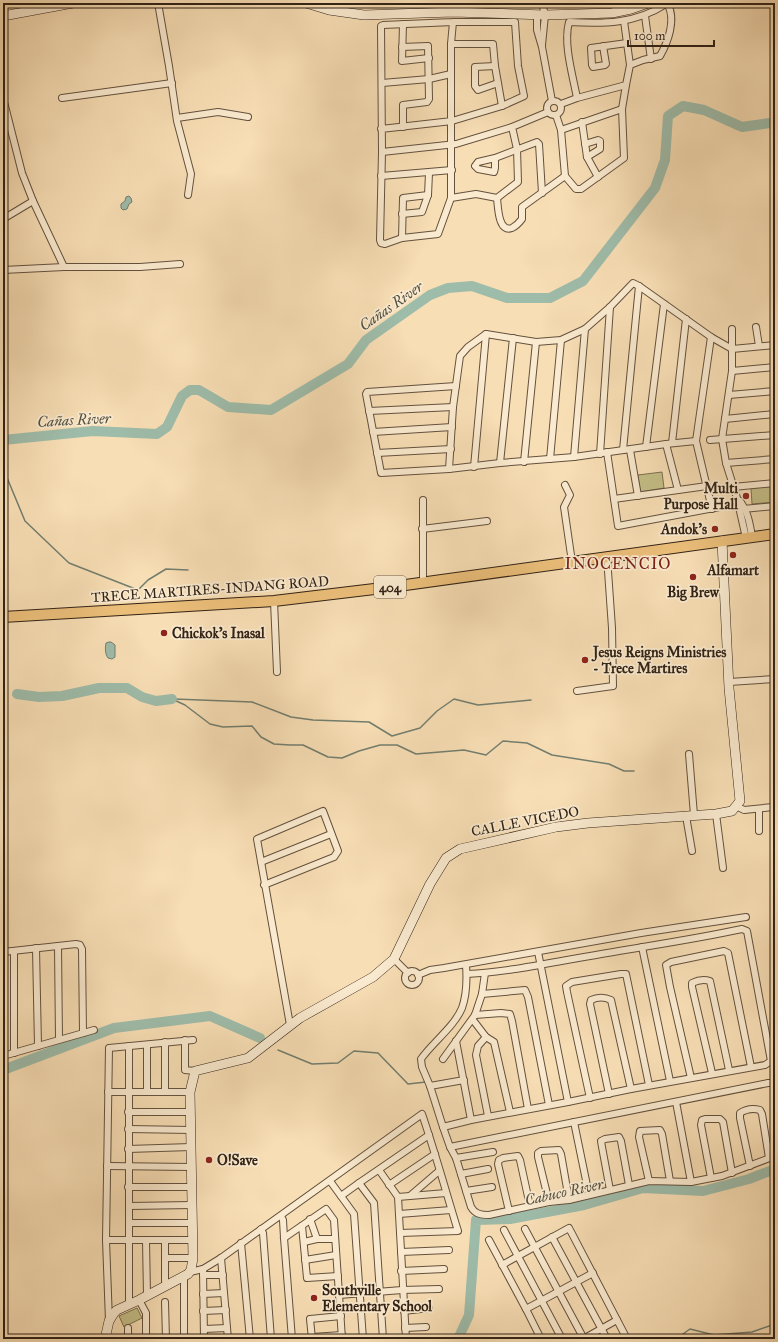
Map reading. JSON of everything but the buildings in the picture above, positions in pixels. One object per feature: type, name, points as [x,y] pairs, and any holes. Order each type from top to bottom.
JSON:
[{"type":"main road","name":"TRECE MARTIRES-INDANG ROAD","points":[[3,617],[274,601],[423,583],[775,534]]},
{"type":"street","points":[[3,16],[74,3]]},
{"type":"street","points":[[158,3],[177,118],[191,174],[188,195]]},
{"type":"street","points":[[306,3],[324,6],[352,14],[364,15],[453,12],[541,15],[625,7],[648,3]]},
{"type":"street","points":[[542,3],[542,47],[552,101]]},
{"type":"street","points":[[577,98],[569,58],[567,28],[569,22],[600,23],[624,21],[645,16],[668,4],[670,7],[671,19],[668,36],[660,56],[630,66]]},
{"type":"street","points":[[645,16],[651,58]]},
{"type":"street","points":[[556,115],[561,130],[565,176],[578,190],[624,158],[622,110],[630,66],[624,21]]},
{"type":"street","points":[[382,129],[452,121],[502,106],[524,96],[518,66],[515,22],[453,22],[403,24],[383,25],[380,28],[382,152],[380,240],[381,243],[385,244],[402,238],[438,234],[451,198],[452,121],[451,44],[453,22]]},
{"type":"street","points":[[403,24],[402,61],[429,58]]},
{"type":"street","points":[[603,46],[627,43]]},
{"type":"street","points":[[451,44],[493,44],[502,106]]},
{"type":"street","points":[[402,47],[428,46],[429,58],[428,101],[403,105],[403,127]]},
{"type":"street","points":[[495,66],[476,67],[475,86],[478,90],[498,83]]},
{"type":"street","points":[[382,83],[429,79],[451,74]]},
{"type":"street","points":[[62,98],[172,83]]},
{"type":"street","points":[[561,104],[577,98],[626,85]]},
{"type":"street","points":[[3,98],[21,171],[33,201],[64,267]]},
{"type":"street","points":[[552,101],[557,101],[561,104],[562,110],[556,115]]},
{"type":"street","points":[[548,112],[548,104],[552,101]]},
{"type":"street","points":[[561,130],[622,110]]},
{"type":"street","points":[[177,118],[218,112],[248,117]]},
{"type":"street","points":[[382,152],[452,145],[512,127],[548,112],[556,115]]},
{"type":"street","points":[[582,122],[587,157],[598,177]]},
{"type":"street","points":[[451,198],[476,194],[497,198],[518,182],[517,149],[512,127]]},
{"type":"street","points":[[585,144],[598,140],[600,141],[600,149],[587,157]]},
{"type":"street","points":[[495,158],[534,142],[538,142],[542,193]]},
{"type":"street","points":[[381,176],[452,170]]},
{"type":"street","points":[[402,214],[422,212],[428,195],[429,172]]},
{"type":"street","points":[[497,198],[500,221],[503,226],[509,229],[514,227],[522,219],[522,207],[565,176]]},
{"type":"street","points":[[402,238],[403,198],[428,195]]},
{"type":"street","points":[[3,219],[33,201]]},
{"type":"street","points":[[3,270],[64,267],[140,267],[180,264]]},
{"type":"street","points":[[449,469],[453,407],[460,356],[468,347],[486,334],[536,342],[561,340],[585,328],[610,307],[633,283],[711,337],[732,349],[775,345]]},
{"type":"street","points":[[623,450],[639,286]]},
{"type":"street","points":[[646,447],[664,304]]},
{"type":"street","points":[[600,454],[610,307]]},
{"type":"street","points":[[678,490],[669,443],[686,320]]},
{"type":"street","points":[[756,326],[759,346]]},
{"type":"street","points":[[574,457],[585,328]]},
{"type":"street","points":[[732,329],[732,371],[722,439],[726,463],[733,487],[740,504],[750,521],[749,538]]},
{"type":"street","points":[[474,467],[486,334]]},
{"type":"street","points":[[711,337],[696,441],[712,509]]},
{"type":"street","points":[[500,463],[513,338]]},
{"type":"street","points":[[550,459],[561,340]]},
{"type":"street","points":[[524,462],[536,342]]},
{"type":"street","points":[[732,371],[775,367]]},
{"type":"street","points":[[456,386],[369,391],[366,394],[380,470],[382,473],[474,467],[500,463],[574,457],[630,450],[669,443],[696,441]]},
{"type":"street","points":[[729,395],[775,391]]},
{"type":"street","points":[[369,411],[453,407]]},
{"type":"street","points":[[725,419],[775,414]]},
{"type":"street","points":[[373,432],[452,426]]},
{"type":"street","points":[[710,440],[775,435]]},
{"type":"street","points":[[377,453],[451,449]]},
{"type":"street","points":[[630,450],[638,496]]},
{"type":"street","points":[[607,452],[618,526],[740,504],[775,506]]},
{"type":"street","points":[[726,463],[775,459]]},
{"type":"street","points":[[733,487],[775,483]]},
{"type":"street","points":[[565,485],[570,495],[564,507],[572,562]]},
{"type":"street","points":[[614,500],[707,486]]},
{"type":"street","points":[[423,500],[423,583]]},
{"type":"street","points":[[422,529],[487,521]]},
{"type":"street","points":[[722,541],[729,682],[740,801],[736,806],[744,810],[775,808]]},
{"type":"street","points":[[577,691],[613,686],[612,628],[607,557]]},
{"type":"street","points":[[274,601],[277,672]]},
{"type":"street","points":[[729,682],[775,679]]},
{"type":"street","points":[[689,754],[692,851]]},
{"type":"street","name":"CALLE VICEDO","points":[[195,1072],[248,1058],[300,1018],[373,977],[394,958],[430,884],[446,858],[460,849],[556,827],[588,823],[716,814],[732,811],[736,806]]},
{"type":"street","points":[[759,809],[759,831]]},
{"type":"street","points":[[264,885],[334,857],[338,851],[323,811],[257,839],[264,885],[290,1025]]},
{"type":"street","points":[[716,814],[723,868]]},
{"type":"street","points":[[261,862],[331,834]]},
{"type":"street","points":[[418,976],[430,970],[466,965],[641,933],[746,917]]},
{"type":"street","points":[[443,1127],[488,1116],[590,1098],[712,1073],[751,1067],[771,1061],[747,931],[742,929],[700,938],[540,966],[466,974]]},
{"type":"street","points":[[3,952],[76,944],[80,945],[82,948],[83,1033]]},
{"type":"street","points":[[58,946],[59,1039]]},
{"type":"street","points":[[642,947],[670,1082]]},
{"type":"street","points":[[36,948],[38,1046]]},
{"type":"street","points":[[14,951],[14,1053]]},
{"type":"street","points":[[691,1078],[666,965],[671,962],[724,951],[728,953],[751,1067]]},
{"type":"street","points":[[538,952],[568,1102]]},
{"type":"street","points":[[394,958],[408,973]]},
{"type":"street","points":[[466,965],[465,992],[462,1008],[421,1059],[422,1067],[430,1086],[450,1147],[456,1158],[471,1207],[476,1213],[484,1215],[549,1202],[569,1200],[649,1181],[691,1182],[732,1173],[750,1166],[772,1157],[762,1114],[760,1110],[756,1109],[744,1110],[740,1113],[750,1166]]},
{"type":"street","points":[[414,972],[418,976],[419,979],[417,983],[410,985],[405,980],[405,976],[408,973],[414,972]]},
{"type":"street","points":[[443,1059],[474,1017],[482,994],[485,973]]},
{"type":"street","points":[[590,1098],[566,986],[572,982],[626,974],[649,1085]]},
{"type":"street","points":[[712,1073],[692,987],[692,983],[696,981],[710,981],[729,1070]]},
{"type":"street","points":[[482,994],[524,990],[528,997],[549,1105]]},
{"type":"street","points":[[609,1094],[590,1004],[591,1000],[595,998],[607,998],[611,1000],[631,1089]]},
{"type":"street","points":[[474,1017],[501,1013],[510,1014],[528,1109]]},
{"type":"street","points":[[474,1017],[486,1037],[494,1042],[510,1112]]},
{"type":"street","points":[[3,1056],[94,1030]]},
{"type":"street","points":[[486,1037],[478,1046],[476,1055],[488,1116]]},
{"type":"street","points":[[184,1339],[187,1274],[193,1258],[190,1092],[195,1072],[185,1070],[185,1040]]},
{"type":"street","points":[[105,1339],[109,1321],[106,1240],[109,1048],[193,1040]]},
{"type":"street","points":[[456,1041],[471,1120]]},
{"type":"street","points":[[165,1092],[166,1042]]},
{"type":"street","points":[[147,1045],[147,1092]]},
{"type":"street","points":[[129,1046],[129,1304]]},
{"type":"street","points":[[430,1086],[464,1080]]},
{"type":"street","points":[[450,1147],[768,1083],[775,1083]]},
{"type":"street","points":[[108,1092],[190,1092]]},
{"type":"street","points":[[676,1102],[691,1182]]},
{"type":"street","points":[[128,1112],[191,1112]]},
{"type":"street","points":[[109,1321],[114,1313],[129,1304],[221,1258],[422,1114],[458,1231],[400,1233]]},
{"type":"street","points":[[711,1178],[701,1125],[702,1120],[705,1119],[720,1119],[723,1122],[732,1173]]},
{"type":"street","points":[[574,1122],[589,1195]]},
{"type":"street","points":[[128,1129],[191,1130]]},
{"type":"street","points":[[649,1181],[639,1137],[640,1131],[655,1129],[660,1130],[662,1134],[670,1181]]},
{"type":"street","points":[[341,1196],[359,1182],[429,1135]]},
{"type":"street","points":[[610,1190],[601,1142],[605,1139],[619,1137],[622,1141],[629,1185]]},
{"type":"street","points":[[128,1149],[191,1147]]},
{"type":"street","points":[[549,1202],[538,1157],[538,1153],[541,1151],[559,1150],[569,1200]]},
{"type":"street","points":[[456,1158],[493,1152]]},
{"type":"street","points":[[389,1185],[434,1154]]},
{"type":"street","points":[[509,1211],[498,1164],[499,1160],[503,1158],[518,1156],[530,1206]]},
{"type":"street","points":[[107,1166],[192,1167]]},
{"type":"street","points":[[379,1170],[398,1197],[402,1290],[406,1339]]},
{"type":"street","points":[[461,1174],[488,1170]]},
{"type":"street","points":[[410,1195],[439,1171]]},
{"type":"street","points":[[330,1181],[354,1214],[363,1339]]},
{"type":"street","points":[[359,1182],[374,1203],[383,1339]]},
{"type":"street","points":[[128,1187],[192,1187]]},
{"type":"street","points":[[466,1191],[492,1187]]},
{"type":"street","points":[[398,1197],[446,1192]]},
{"type":"street","points":[[129,1206],[192,1205]]},
{"type":"street","points":[[284,1238],[326,1209],[334,1220],[341,1316],[342,1337],[312,1338],[310,1319],[341,1316]]},
{"type":"street","points":[[399,1214],[451,1210]]},
{"type":"street","points":[[281,1216],[283,1220],[292,1339]]},
{"type":"street","points":[[310,1219],[317,1240]]},
{"type":"street","points":[[129,1223],[192,1223]]},
{"type":"street","points":[[302,1226],[307,1278],[338,1276]]},
{"type":"street","points":[[502,1265],[569,1228],[627,1339]]},
{"type":"street","points":[[525,1229],[583,1339],[618,1320]]},
{"type":"street","points":[[261,1230],[263,1233],[271,1339]]},
{"type":"street","points":[[504,1230],[562,1339]]},
{"type":"street","points":[[552,1237],[607,1339]]},
{"type":"street","points":[[304,1242],[335,1239]]},
{"type":"street","points":[[106,1240],[193,1240]]},
{"type":"street","points":[[146,1240],[143,1298],[146,1313],[146,1339]]},
{"type":"street","points":[[165,1240],[166,1286]]},
{"type":"street","points":[[489,1240],[542,1339]]},
{"type":"street","points":[[241,1243],[250,1339]]},
{"type":"street","points":[[401,1252],[449,1250]]},
{"type":"street","points":[[305,1260],[336,1255]]},
{"type":"street","points":[[165,1258],[193,1258]]},
{"type":"street","points":[[221,1258],[228,1339]]},
{"type":"street","points":[[203,1268],[204,1339]]},
{"type":"street","points":[[402,1271],[444,1269]]},
{"type":"street","points":[[526,1309],[593,1273]]},
{"type":"street","points":[[203,1275],[223,1275]]},
{"type":"street","points":[[339,1295],[438,1289]]},
{"type":"street","points":[[203,1294],[224,1293]]},
{"type":"street","points":[[166,1302],[166,1339]]},
{"type":"street","points":[[404,1311],[429,1308]]},
{"type":"street","points":[[203,1311],[226,1310]]},
{"type":"street","points":[[405,1328],[426,1327]]},
{"type":"street","points":[[128,1328],[128,1339]]},
{"type":"street","points":[[204,1329],[227,1328]]},
{"type":"shaded area","points":[[129,196],[132,202],[129,204],[127,209],[123,210],[121,208],[121,204],[125,201],[126,197]]},
{"type":"shaded area","points":[[662,472],[664,488],[640,492],[638,475]]},
{"type":"shaded area","points":[[773,486],[775,502],[752,504],[751,488]]},
{"type":"shaded area","points":[[109,642],[115,645],[115,657],[112,659],[108,658],[105,649],[106,643]]},
{"type":"shaded area","points":[[137,1308],[142,1318],[124,1327],[119,1316]]},
{"type":"waterway","name":"Cañas River","points":[[3,440],[93,431],[157,434],[167,427],[182,396],[190,390],[199,390],[228,407],[271,410],[348,364],[366,340],[430,295],[448,288],[472,286],[507,298],[550,298],[583,281],[655,188],[665,160],[668,116],[683,106],[704,110],[742,127],[770,123],[775,124]]},
{"type":"waterway","points":[[3,468],[25,521],[69,563],[138,590],[148,580],[166,569],[188,570]]},
{"type":"waterway","points":[[17,694],[39,697],[62,696],[99,688],[127,688],[142,697],[156,701],[172,699]]},
{"type":"waterway","points":[[172,699],[185,705],[210,724],[223,727],[252,726],[261,737],[274,744],[303,745],[328,757],[342,758],[380,745],[397,745],[416,754],[464,750],[486,755],[503,741],[527,743],[552,755],[609,764],[624,771],[634,771]]},
{"type":"waterway","points":[[174,699],[252,702],[291,717],[313,720],[369,722],[392,736],[420,728],[437,711],[454,699],[478,705],[531,700]]},
{"type":"waterway","points":[[3,1070],[114,1028],[210,1016],[260,1038]]},
{"type":"waterway","points":[[278,1050],[312,1064],[338,1063],[354,1051],[378,1053],[408,1084],[426,1082]]},
{"type":"waterway","name":"Cabuco River","points":[[458,1339],[469,1315],[476,1220],[510,1219],[584,1205],[643,1188],[703,1191],[749,1179],[775,1169]]},
{"type":"waterway","points":[[676,1339],[690,1329],[714,1335],[752,1332],[775,1324]]},
{"type":"place","name":"Multi Purpose Hall","points":[[746,496]]},
{"type":"place","name":"Andok's","points":[[715,529]]},
{"type":"place","name":"Alfamart","points":[[733,555]]},
{"type":"place","name":"Big Brew","points":[[693,577]]},
{"type":"place","name":"Chickok's Inasal","points":[[164,633]]},
{"type":"place","name":"Jesus Reigns Ministries - Trece Martires","points":[[585,660]]},
{"type":"place","name":"O!Save","points":[[209,1160]]},
{"type":"place","name":"Southville Elementary School","points":[[314,1298]]},
{"type":"district","name":"INOCENCIO","points":[[618,563]]}]
